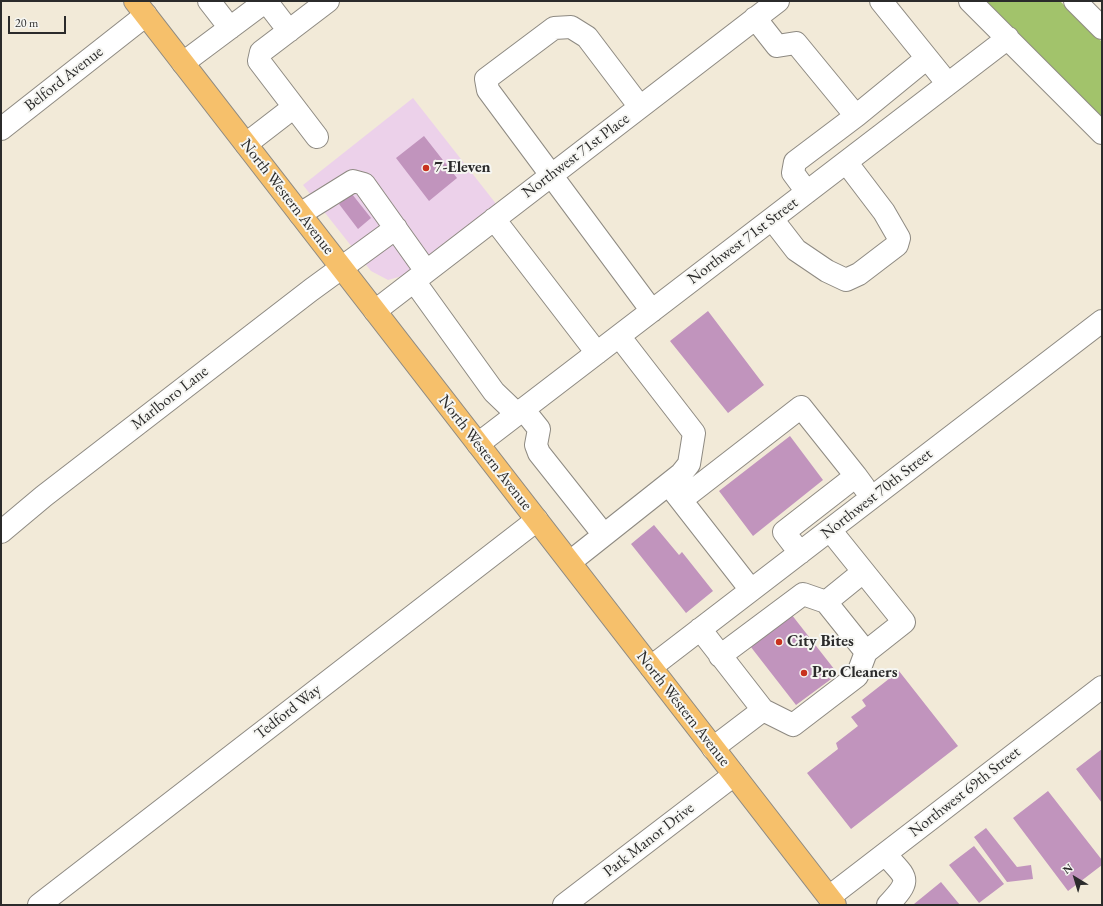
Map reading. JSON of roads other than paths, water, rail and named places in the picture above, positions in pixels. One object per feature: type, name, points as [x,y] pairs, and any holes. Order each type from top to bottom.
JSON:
[{"type":"main road","name":"North Western Avenue","points":[[140,8],[832,901]]},
{"type":"street","points":[[209,1],[230,28]]},
{"type":"street","points":[[183,63],[266,1],[289,31]]},
{"type":"street","points":[[317,137],[259,61],[261,52],[328,1]]},
{"type":"street","name":"Northwest 71st Place","points":[[375,311],[778,1]]},
{"type":"street","points":[[881,1],[948,84]]},
{"type":"street","points":[[970,1],[1102,133]]},
{"type":"street","points":[[1075,1],[1102,28]]},
{"type":"street","name":"Belford Avenue","points":[[1,129],[140,8]]},
{"type":"street","points":[[755,18],[777,46],[796,43],[856,116]]},
{"type":"street","points":[[640,107],[587,37],[571,27],[554,28],[486,79],[488,90],[652,311]]},
{"type":"street","name":"Northwest 71st Street","points":[[478,444],[1008,38]]},
{"type":"street","points":[[807,192],[793,173],[794,162],[856,116],[927,58]]},
{"type":"street","points":[[246,144],[294,107]]},
{"type":"street","points":[[772,219],[796,250],[827,272],[846,280],[859,274],[897,245],[899,238],[884,212],[846,162]]},
{"type":"street","points":[[300,214],[353,181],[364,184],[396,228],[420,276],[494,392],[539,429],[536,445],[539,453],[604,535]]},
{"type":"street","points":[[494,219],[597,353]]},
{"type":"street","name":"Marlboro Lane","points":[[1,532],[44,496],[396,228]]},
{"type":"street","name":"Northwest 70th Street","points":[[651,667],[1102,321]]},
{"type":"street","points":[[619,336],[694,433],[689,464],[681,474],[675,492]]},
{"type":"street","points":[[570,562],[604,535],[675,492],[801,407],[872,497]]},
{"type":"street","points":[[800,553],[784,532],[856,476]]},
{"type":"street","points":[[675,492],[751,590]]},
{"type":"street","name":"Tedford Way","points":[[39,905],[537,520]]},
{"type":"street","points":[[700,629],[763,710],[793,725],[857,676],[866,652],[904,622],[830,530]]},
{"type":"street","points":[[826,602],[864,572]]},
{"type":"street","points":[[720,656],[803,594],[826,602],[866,652]]},
{"type":"street","name":"Northwest 69th Street","points":[[832,901],[885,854],[1102,687]]},
{"type":"street","points":[[713,748],[763,710]]},
{"type":"street","name":"Park Manor Drive","points":[[564,905],[734,775]]},
{"type":"street","points":[[885,854],[904,876],[906,882],[902,890],[888,905]]},
{"type":"place","name":"7-Eleven","points":[[426,168]]},
{"type":"place","name":"City Bites","points":[[779,642]]},
{"type":"place","name":"Pro Cleaners","points":[[804,673]]}]
